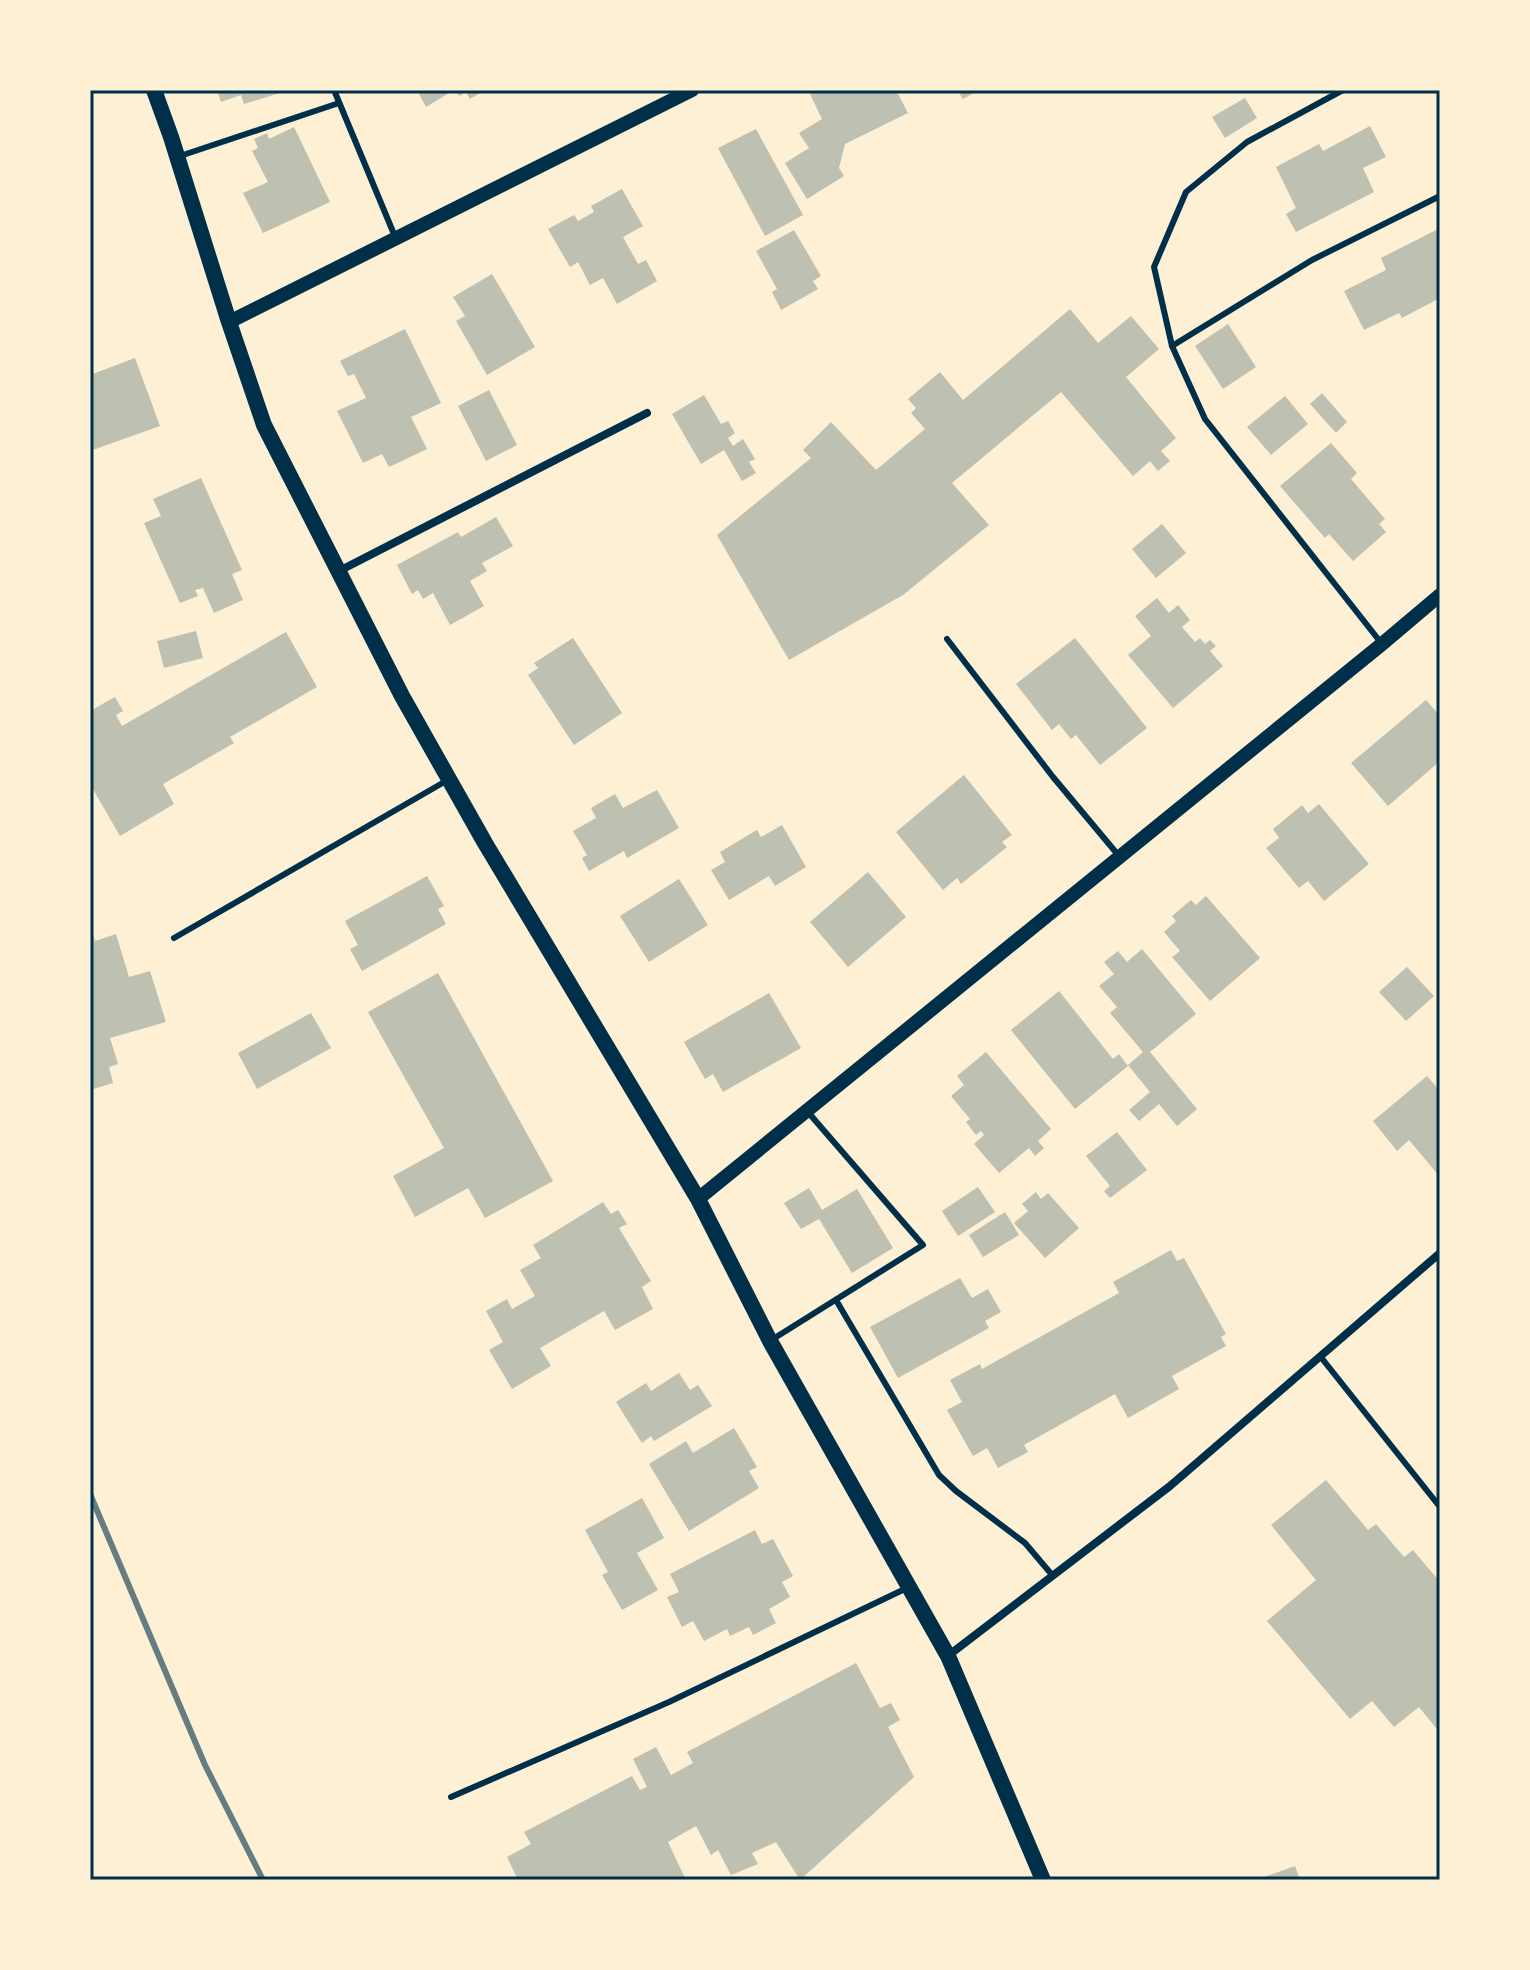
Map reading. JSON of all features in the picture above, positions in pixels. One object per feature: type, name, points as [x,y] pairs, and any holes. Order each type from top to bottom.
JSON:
[{"type":"main road","points":[[154,90],[264,425],[402,696],[698,1199],[770,1341],[948,1656],[1043,1880]]},
{"type":"street","points":[[229,322],[692,90]]},
{"type":"street","points":[[338,572],[647,413]]},
{"type":"street","points":[[698,1199],[1440,595]]},
{"type":"street","points":[[948,1656],[1170,1486],[1440,1253]]},
{"type":"lane","points":[[334,90],[396,239]]},
{"type":"lane","points":[[1343,90],[1247,142],[1186,192],[1154,267],[1172,346],[1205,419],[1382,644]]},
{"type":"lane","points":[[177,157],[339,103]]},
{"type":"lane","points":[[1172,346],[1312,260],[1440,196]]},
{"type":"lane","points":[[947,639],[1053,777],[1120,857]]},
{"type":"lane","points":[[174,938],[449,779]]},
{"type":"lane","points":[[770,1341],[923,1245],[807,1111]]},
{"type":"lane","points":[[836,1300],[939,1475],[1025,1543],[1053,1576]]},
{"type":"lane","points":[[1320,1356],[1440,1507]]},
{"type":"lane","points":[[451,1797],[669,1702],[910,1587]]},
{"type":"building","points":[[217,90],[286,91],[244,104],[241,95],[221,102]]},
{"type":"building","points":[[417,90],[454,90],[426,107]]},
{"type":"building","points":[[456,90],[485,90],[470,99],[466,92],[459,96]]},
{"type":"building","points":[[808,90],[874,90],[876,93],[896,90],[908,113],[845,144],[839,168],[844,176],[807,199],[785,163],[809,148],[799,133],[822,119]]},
{"type":"building","points":[[957,90],[979,90],[963,99]]},
{"type":"building","points":[[1245,98],[1257,118],[1225,138],[1212,117]]},
{"type":"building","points":[[1370,126],[1386,157],[1363,168],[1374,192],[1296,232],[1286,214],[1296,208],[1276,167],[1319,144],[1323,151]]},
{"type":"building","points":[[294,127],[330,202],[263,233],[243,193],[268,182],[252,151],[258,148],[254,139],[267,133],[269,139]]},
{"type":"building","points":[[756,129],[803,215],[765,236],[718,148]]},
{"type":"building","points":[[622,189],[643,226],[623,237],[638,264],[646,260],[657,281],[617,304],[603,278],[590,285],[578,262],[570,267],[548,229],[574,215],[578,221],[594,212],[591,206]]},
{"type":"building","points":[[1440,228],[1440,298],[1402,318],[1399,313],[1364,330],[1344,291],[1386,270],[1381,258]]},
{"type":"building","points":[[794,230],[821,276],[813,281],[818,289],[781,310],[772,292],[777,289],[756,251]]},
{"type":"building","points":[[492,274],[535,347],[487,375],[456,321],[465,316],[453,297]]},
{"type":"building","points":[[1070,309],[1098,343],[1131,316],[1159,349],[1126,377],[1176,438],[1161,451],[1170,461],[1158,471],[1150,461],[1133,476],[1061,392],[952,483],[989,525],[903,595],[789,660],[717,535],[811,458],[803,450],[831,422],[876,470],[925,429],[911,413],[916,408],[908,399],[940,372],[963,400]]},
{"type":"building","points":[[1228,324],[1256,367],[1223,389],[1195,346]]},
{"type":"building","points":[[405,329],[441,403],[411,417],[427,449],[389,467],[382,454],[363,463],[337,411],[366,398],[354,374],[348,376],[340,361]]},
{"type":"building","points":[[135,358],[160,426],[90,451],[90,375]]},
{"type":"building","points":[[489,390],[517,445],[486,461],[458,406]]},
{"type":"building","points":[[1322,393],[1347,422],[1336,433],[1310,404]]},
{"type":"building","points":[[704,395],[721,424],[728,421],[735,433],[728,438],[733,446],[743,439],[755,459],[749,462],[756,473],[742,481],[724,450],[701,464],[672,414]]},
{"type":"building","points":[[1285,396],[1308,424],[1271,455],[1247,427]]},
{"type":"building","points":[[1331,443],[1357,473],[1351,479],[1385,519],[1379,524],[1386,532],[1353,561],[1329,534],[1325,538],[1280,486]]},
{"type":"building","points":[[201,478],[242,570],[232,574],[243,600],[214,613],[203,588],[195,590],[198,596],[180,603],[144,523],[161,516],[153,499]]},
{"type":"building","points":[[496,517],[513,546],[482,563],[487,571],[470,581],[484,606],[450,625],[433,593],[423,599],[418,590],[412,594],[397,565],[458,532],[461,537]]},
{"type":"building","points":[[1162,524],[1186,553],[1156,578],[1132,549]]},
{"type":"building","points":[[1157,598],[1169,613],[1178,605],[1190,620],[1182,627],[1195,642],[1200,638],[1205,644],[1210,640],[1216,646],[1210,651],[1223,666],[1173,708],[1128,655],[1151,636],[1135,616]]},
{"type":"building","points":[[196,631],[203,658],[164,668],[157,641]]},
{"type":"building","points":[[286,632],[317,687],[230,737],[234,743],[163,784],[174,804],[120,836],[90,784],[90,711],[115,697],[123,711],[116,715],[122,726]]},
{"type":"building","points":[[573,638],[622,713],[574,745],[528,675],[538,668],[534,663]]},
{"type":"building","points":[[1075,638],[1147,728],[1100,765],[1076,735],[1071,739],[1059,724],[1052,730],[1016,684]]},
{"type":"building","points":[[1426,700],[1440,716],[1440,761],[1388,806],[1351,763]]},
{"type":"building","points":[[964,775],[1012,835],[1002,842],[1007,847],[961,884],[957,878],[943,890],[896,832]]},
{"type":"building","points":[[657,790],[679,828],[627,858],[624,851],[589,871],[582,858],[587,855],[573,831],[596,818],[591,808],[615,794],[623,808]]},
{"type":"building","points":[[1319,804],[1369,864],[1324,901],[1308,881],[1299,888],[1266,848],[1279,838],[1273,829],[1302,805],[1308,813]]},
{"type":"building","points":[[782,825],[806,867],[775,886],[769,876],[729,900],[711,870],[725,862],[720,852],[757,830],[761,837]]},
{"type":"building","points":[[868,872],[906,917],[848,967],[810,922]]},
{"type":"building","points":[[427,876],[444,906],[438,909],[446,924],[362,971],[350,949],[358,945],[345,921]]},
{"type":"building","points":[[679,879],[708,925],[649,962],[620,916]]},
{"type":"building","points":[[1206,896],[1260,958],[1210,1001],[1172,957],[1180,951],[1164,932],[1176,921],[1172,916],[1191,900],[1196,905]]},
{"type":"building","points":[[90,925],[95,941],[116,934],[129,977],[150,971],[166,1022],[110,1038],[118,1064],[109,1067],[113,1083],[90,1090]]},
{"type":"building","points":[[1142,949],[1196,1014],[1150,1052],[1197,1109],[1177,1126],[1159,1104],[1139,1121],[1129,1110],[1150,1092],[1128,1065],[1143,1052],[1110,1013],[1117,1007],[1099,986],[1114,974],[1104,962],[1118,951],[1127,962]]},
{"type":"building","points":[[1407,967],[1434,996],[1406,1021],[1379,992]]},
{"type":"building","points":[[438,973],[553,1181],[485,1218],[468,1188],[415,1217],[393,1176],[444,1148],[368,1012]]},
{"type":"building","points":[[1059,991],[1113,1059],[1119,1054],[1128,1066],[1075,1109],[1011,1030]]},
{"type":"building","points":[[769,993],[801,1048],[723,1092],[713,1074],[705,1079],[684,1042]]},
{"type":"building","points":[[311,1013],[331,1048],[257,1089],[238,1053]]},
{"type":"building","points":[[986,1052],[1051,1129],[1038,1141],[1044,1148],[1035,1156],[1029,1148],[999,1173],[974,1144],[984,1135],[981,1131],[976,1135],[966,1122],[970,1119],[951,1096],[964,1085],[957,1076]]},
{"type":"building","points":[[1427,1076],[1440,1091],[1440,1177],[1409,1140],[1397,1151],[1373,1121]]},
{"type":"building","points":[[1117,1132],[1147,1170],[1110,1198],[1104,1191],[1110,1186],[1086,1156]]},
{"type":"building","points":[[978,1187],[995,1212],[958,1236],[942,1211]]},
{"type":"building","points":[[809,1188],[822,1210],[857,1189],[893,1248],[852,1273],[819,1219],[801,1229],[784,1203]]},
{"type":"building","points":[[1036,1192],[1041,1199],[1048,1193],[1079,1228],[1045,1258],[1014,1223],[1028,1211],[1022,1204]]},
{"type":"building","points":[[603,1202],[611,1214],[618,1210],[627,1224],[619,1228],[651,1281],[642,1287],[653,1309],[615,1330],[604,1311],[540,1348],[551,1366],[512,1389],[489,1350],[503,1342],[486,1311],[507,1299],[512,1309],[535,1296],[520,1270],[541,1258],[533,1245]]},
{"type":"building","points":[[1005,1212],[1019,1235],[983,1257],[969,1235]]},
{"type":"building","points":[[1171,1250],[1177,1261],[1184,1258],[1226,1334],[1221,1337],[1226,1346],[1172,1376],[1179,1389],[1128,1418],[1115,1394],[1024,1445],[1028,1452],[998,1468],[987,1448],[973,1456],[947,1410],[962,1402],[950,1380],[980,1364],[982,1369],[1119,1293],[1113,1282]]},
{"type":"building","points":[[960,1278],[972,1298],[988,1289],[1001,1312],[985,1321],[989,1328],[898,1378],[870,1327]]},
{"type":"building","points":[[679,1373],[690,1390],[698,1385],[712,1406],[654,1441],[651,1436],[642,1443],[616,1402],[646,1383],[651,1391]]},
{"type":"building","points":[[734,1428],[757,1467],[749,1471],[759,1488],[689,1531],[649,1464],[686,1441],[693,1453]]},
{"type":"building","points":[[1326,1480],[1368,1530],[1376,1524],[1404,1557],[1413,1550],[1440,1582],[1437,1596],[1440,1600],[1440,1733],[1419,1707],[1394,1727],[1372,1701],[1350,1719],[1267,1621],[1316,1580],[1271,1525]]},
{"type":"building","points":[[642,1498],[664,1538],[637,1553],[658,1590],[622,1610],[602,1575],[608,1572],[585,1530]]},
{"type":"building","points":[[755,1530],[762,1544],[773,1539],[793,1576],[782,1582],[790,1597],[769,1609],[776,1623],[753,1635],[749,1627],[730,1636],[727,1629],[704,1641],[693,1621],[682,1627],[667,1597],[679,1592],[670,1574]]},
{"type":"building","points":[[856,1663],[880,1708],[891,1703],[900,1720],[888,1727],[914,1777],[800,1880],[776,1842],[752,1853],[758,1864],[731,1875],[718,1850],[711,1855],[696,1826],[668,1842],[686,1880],[518,1880],[507,1857],[531,1844],[524,1832],[632,1776],[640,1790],[647,1787],[633,1759],[656,1747],[671,1775],[693,1763],[687,1752]]},
{"type":"building","points":[[1295,1866],[1300,1880],[1256,1880]]},
{"type":"railway","points":[[90,1494],[205,1765],[263,1880]]}]
